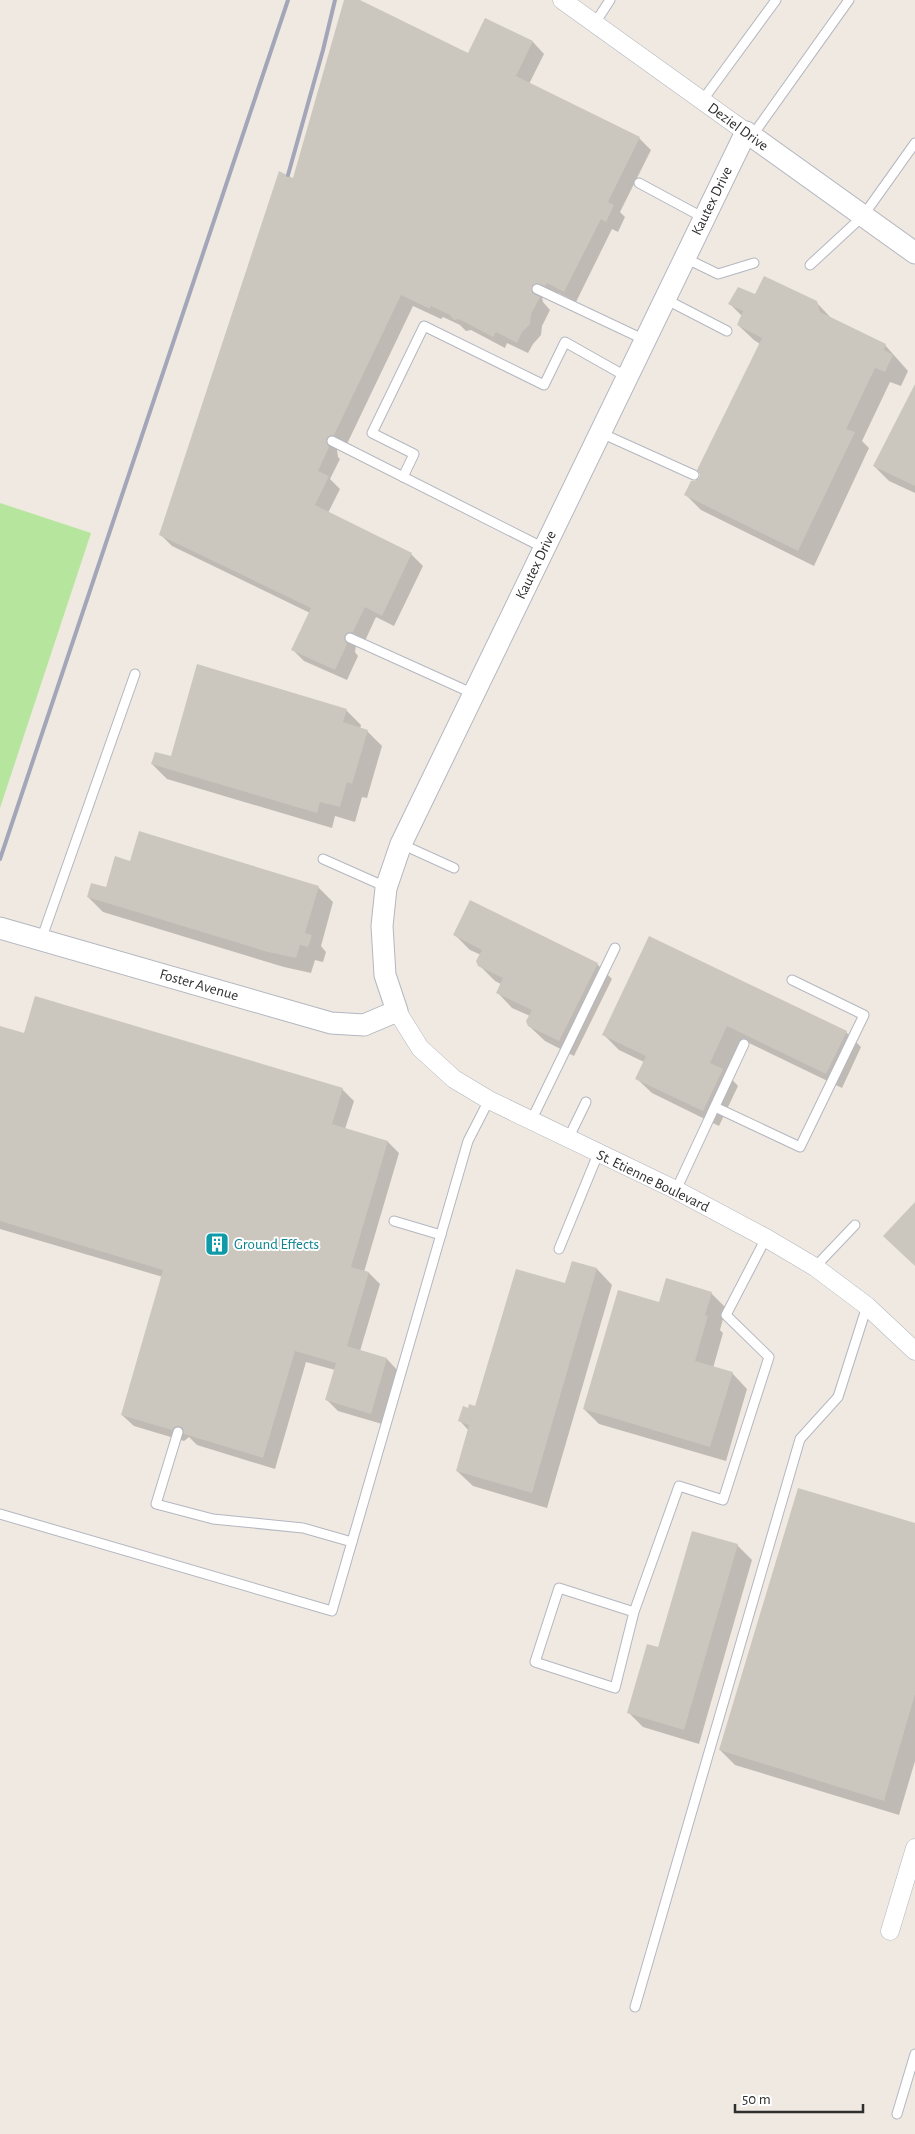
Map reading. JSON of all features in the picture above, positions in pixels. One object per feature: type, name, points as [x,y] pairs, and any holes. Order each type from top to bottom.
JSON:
[{"type":"street","name":"Deziel Drive","points":[[562,0],[915,253]]},
{"type":"street","name":"Kautex Drive","points":[[397,1010],[385,975],[382,926],[386,887],[401,844],[704,218],[749,135]]},
{"type":"street","name":"Foster Avenue","points":[[0,928],[331,1023],[364,1025],[397,1010]]},
{"type":"street","name":"St. Etienne Boulevard","points":[[397,1010],[420,1048],[454,1079],[489,1100],[676,1190],[766,1238],[815,1267],[867,1306],[915,1351]]},
{"type":"street","points":[[890,1930],[911,1874],[915,1848]]},
{"type":"lane","points":[[595,23],[610,0]]},
{"type":"lane","points":[[702,101],[776,0]]},
{"type":"lane","points":[[749,135],[850,0]]},
{"type":"lane","points":[[810,265],[863,216],[915,143]]},
{"type":"lane","points":[[639,183],[704,218]]},
{"type":"lane","points":[[685,258],[718,274],[754,263]]},
{"type":"lane","points":[[537,289],[645,340]]},
{"type":"lane","points":[[665,299],[727,330]]},
{"type":"lane","points":[[403,477],[414,454],[372,433],[424,326],[544,385],[564,342],[628,377]]},
{"type":"lane","points":[[600,433],[694,476]]},
{"type":"lane","points":[[332,441],[544,549]]},
{"type":"lane","points":[[350,638],[474,694]]},
{"type":"lane","points":[[41,940],[135,674]]},
{"type":"lane","points":[[401,844],[454,868]]},
{"type":"lane","points":[[323,859],[386,887]]},
{"type":"lane","points":[[531,1121],[615,948]]},
{"type":"lane","points":[[715,1107],[800,1147],[864,1015],[792,980]]},
{"type":"lane","points":[[676,1190],[744,1044]]},
{"type":"lane","points":[[0,1514],[332,1611],[468,1141],[489,1100]]},
{"type":"lane","points":[[568,1139],[586,1102]]},
{"type":"lane","points":[[559,1249],[598,1154]]},
{"type":"lane","points":[[394,1221],[441,1235]]},
{"type":"lane","points":[[815,1267],[855,1225]]},
{"type":"lane","points":[[634,1612],[559,1588],[535,1662],[615,1688],[634,1612],[679,1486],[723,1500],[769,1357],[726,1315],[766,1238]]},
{"type":"lane","points":[[635,2007],[800,1439],[838,1397],[867,1306]]},
{"type":"lane","points":[[178,1432],[156,1504],[213,1519],[303,1528],[352,1542]]},
{"type":"lane","points":[[897,2114],[915,2054]]},
{"type":"green space","points":[[0,503],[91,533],[0,808]]},
{"type":"building","points":[[344,0],[360,0],[468,53],[485,18],[533,41],[516,76],[640,137],[608,202],[614,205],[606,222],[601,219],[564,292],[547,283],[545,286],[537,283],[532,286],[532,293],[540,297],[531,314],[530,324],[522,332],[517,343],[496,332],[493,337],[459,319],[454,320],[450,315],[431,306],[430,309],[401,295],[334,435],[326,439],[329,447],[318,471],[329,476],[315,505],[412,553],[382,616],[365,607],[353,632],[345,635],[344,639],[347,644],[335,670],[291,650],[311,608],[159,535],[279,171],[293,178]]},
{"type":"building","points":[[764,276],[817,301],[820,312],[886,344],[884,350],[893,355],[885,372],[875,368],[846,429],[855,432],[798,551],[684,495],[691,481],[699,478],[700,474],[697,470],[762,338],[737,325],[743,311],[728,304],[738,287],[755,294]]},
{"type":"building","points":[[915,384],[915,486],[873,466]]},
{"type":"building","points":[[197,664],[347,709],[343,722],[368,730],[352,784],[347,782],[340,807],[320,802],[317,813],[151,764],[155,752],[171,756]]},
{"type":"building","points":[[139,831],[319,886],[305,933],[312,935],[308,947],[300,945],[296,958],[268,952],[87,897],[91,883],[106,887],[115,856],[130,861]]},
{"type":"building","points":[[470,900],[598,963],[559,1041],[528,1026],[526,1021],[532,1010],[496,993],[503,978],[478,966],[476,961],[482,950],[453,935]]},
{"type":"building","points":[[649,936],[847,1031],[826,1074],[727,1026],[710,1063],[723,1069],[703,1111],[635,1079],[646,1056],[602,1035]]},
{"type":"building","name":"Ground Effects","points":[[35,996],[343,1088],[332,1124],[388,1141],[351,1267],[369,1272],[347,1346],[387,1358],[371,1414],[325,1400],[336,1363],[295,1351],[263,1458],[184,1434],[183,1428],[179,1426],[174,1427],[172,1430],[121,1415],[163,1270],[0,1221],[0,1026],[24,1033]]},
{"type":"building","points":[[915,1202],[915,1266],[883,1236]]},
{"type":"building","points":[[572,1261],[597,1268],[532,1493],[456,1471],[469,1425],[458,1421],[463,1406],[468,1408],[469,1404],[475,1406],[516,1269],[565,1283]]},
{"type":"building","points":[[666,1278],[712,1292],[705,1315],[708,1316],[695,1361],[733,1372],[710,1447],[583,1409],[618,1290],[659,1302]]},
{"type":"building","points":[[798,1488],[915,1523],[915,1694],[884,1801],[719,1750]]},
{"type":"building","points":[[692,1531],[738,1544],[684,1730],[627,1713],[647,1644],[658,1647]]},
{"type":"railway","points":[[0,859],[288,0]]},
{"type":"railway","points":[[288,175],[335,0]]},
{"type":"place","name":"Ground Effects","points":[[217,1244]]}]
